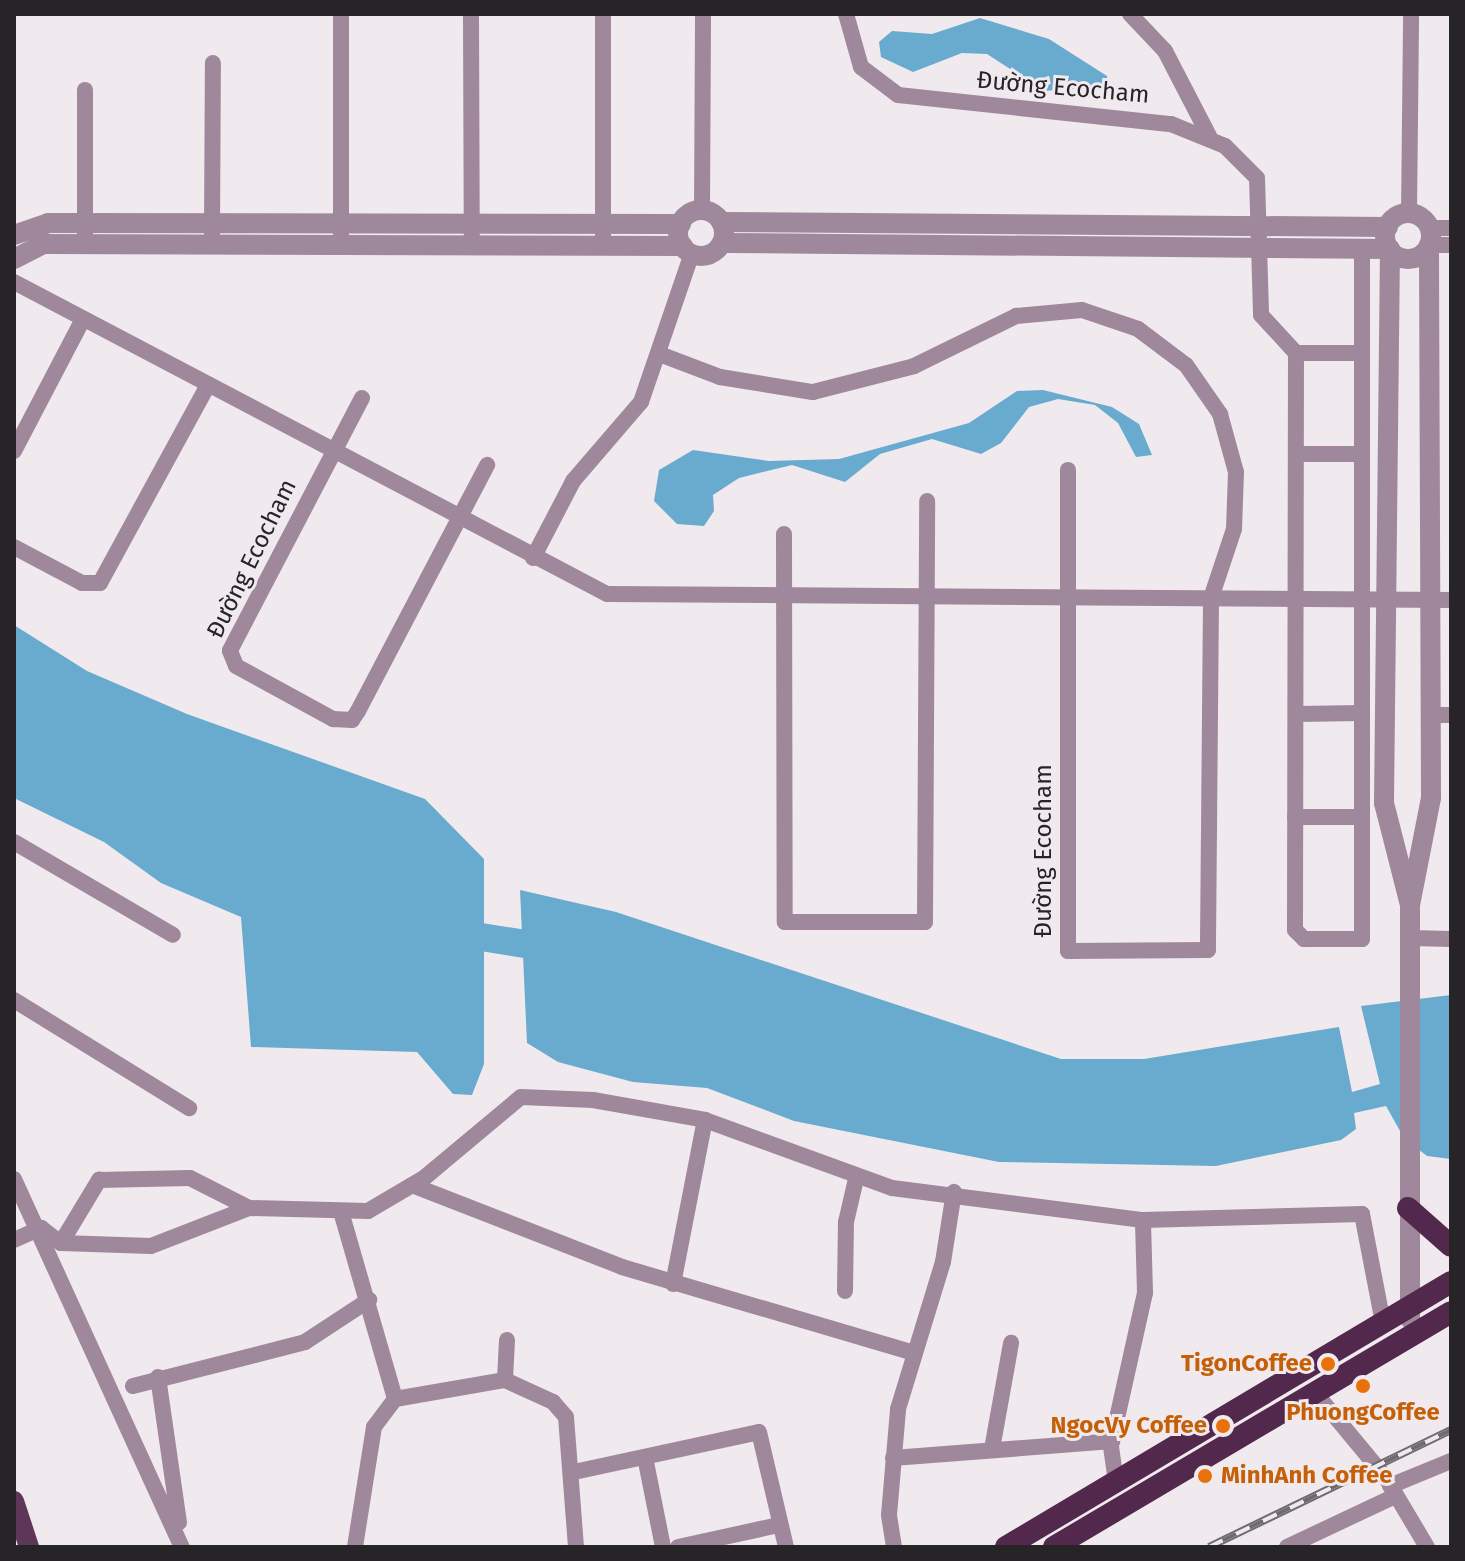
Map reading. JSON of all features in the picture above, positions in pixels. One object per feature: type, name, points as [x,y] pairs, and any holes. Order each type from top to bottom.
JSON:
[{"type":"highway","points":[[1408,1208],[1451,1246]]},
{"type":"highway","points":[[1006,1547],[1451,1282]]},
{"type":"highway","points":[[1054,1547],[1318,1396],[1451,1312]]},
{"type":"main road","points":[[14,1501],[29,1547]]},
{"type":"street","points":[[341,14],[341,233]]},
{"type":"street","points":[[471,14],[472,244]]},
{"type":"street","points":[[603,14],[603,245]]},
{"type":"street","points":[[703,14],[702,211],[721,232],[1390,249],[1409,259],[1429,236],[1451,228]]},
{"type":"street","name":"Đường Ecocham","points":[[846,14],[861,67],[898,95],[1121,114],[1209,136],[1257,178],[1262,226],[1263,320],[1296,353]]},
{"type":"street","points":[[1130,14],[1165,51],[1209,136]]},
{"type":"street","points":[[1411,14],[1409,214],[1429,236],[1451,245]]},
{"type":"street","points":[[212,233],[213,63]]},
{"type":"street","points":[[85,90],[85,233]]},
{"type":"street","points":[[14,235],[42,224],[85,233],[341,233],[472,222],[681,224],[702,211]]},
{"type":"street","points":[[721,232],[1388,227],[1409,214]]},
{"type":"street","points":[[533,558],[573,481],[641,402],[662,355],[686,254],[681,224]]},
{"type":"street","points":[[1388,227],[1384,803],[1410,905]]},
{"type":"street","points":[[341,233],[472,244],[603,245],[705,256],[721,232]]},
{"type":"street","points":[[14,259],[34,246],[85,233]]},
{"type":"street","points":[[1419,1332],[1405,1312],[1410,905],[1431,798],[1441,715],[1441,600],[1429,236]]},
{"type":"street","points":[[1361,353],[1296,353],[1295,817],[1296,934],[1362,939],[1362,248]]},
{"type":"street","points":[[14,282],[533,558],[607,594],[1068,594],[1441,600]]},
{"type":"street","name":"Đường Ecocham","points":[[662,355],[720,377],[813,392],[914,366],[994,324],[1050,310],[1082,310],[1138,329],[1195,376],[1230,442],[1236,515],[1211,598],[1208,950],[1068,951],[1068,470]]},
{"type":"street","points":[[14,451],[83,319]]},
{"type":"street","points":[[14,547],[82,583],[100,583],[208,385]]},
{"type":"street","name":"Đường Ecocham","points":[[362,398],[230,651],[236,666],[333,719],[352,720],[358,711],[487,465]]},
{"type":"street","points":[[1296,454],[1361,454]]},
{"type":"street","points":[[784,534],[785,922],[925,922],[927,501]]},
{"type":"street","points":[[1297,714],[1362,713]]},
{"type":"street","points":[[1295,817],[1362,817]]},
{"type":"street","points":[[14,842],[173,935]]},
{"type":"street","points":[[1410,938],[1451,939]]},
{"type":"street","points":[[14,1000],[189,1108]]},
{"type":"street","points":[[61,1243],[99,1180],[190,1178],[249,1208],[342,1215],[368,1211],[412,1185],[521,1097],[593,1100],[705,1120],[856,1179],[1143,1220],[1362,1214],[1383,1323]]},
{"type":"street","points":[[673,1284],[705,1120]]},
{"type":"street","points":[[14,1179],[41,1228],[183,1547]]},
{"type":"street","points":[[845,1291],[846,1222],[856,1179]]},
{"type":"street","points":[[412,1185],[673,1284],[911,1352]]},
{"type":"street","points":[[894,1547],[893,1458],[911,1352],[943,1262],[959,1192]]},
{"type":"street","points":[[41,1228],[61,1243],[151,1246],[249,1208]]},
{"type":"street","points":[[342,1215],[369,1300],[395,1399]]},
{"type":"street","points":[[1116,1482],[1112,1441],[1145,1293],[1143,1220]]},
{"type":"street","points":[[14,1240],[41,1228]]},
{"type":"street","points":[[133,1386],[158,1377],[305,1342],[369,1300]]},
{"type":"street","points":[[505,1380],[507,1340]]},
{"type":"street","points":[[992,1449],[1011,1343]]},
{"type":"street","points":[[158,1377],[183,1547]]},
{"type":"street","points":[[355,1547],[374,1427],[395,1399],[505,1380],[560,1406],[574,1472],[576,1547]]},
{"type":"street","points":[[1318,1396],[1393,1491],[1427,1547]]},
{"type":"street","points":[[574,1472],[759,1432],[786,1547]]},
{"type":"street","points":[[893,1458],[948,1459],[992,1449],[1112,1441]]},
{"type":"street","points":[[645,1457],[663,1547]]},
{"type":"street","points":[[1287,1547],[1451,1461]]},
{"type":"street","points":[[678,1547],[779,1525]]},
{"type":"water","points":[[980,18],[1049,39],[1107,76],[1109,86],[1044,91],[987,54],[962,53],[913,72],[881,57],[879,42],[892,31],[932,34]]},
{"type":"water","points":[[1043,390],[1112,407],[1139,424],[1152,455],[1136,457],[1118,423],[1095,405],[1058,399],[1029,407],[1001,443],[981,454],[932,439],[880,454],[845,482],[792,465],[739,478],[713,495],[714,511],[704,526],[677,524],[654,501],[659,470],[693,450],[769,461],[839,459],[969,423],[1017,391]]},
{"type":"water","points":[[14,625],[87,671],[187,714],[425,799],[484,859],[484,1064],[472,1095],[453,1094],[417,1052],[251,1047],[241,917],[161,883],[104,842],[14,798]]},
{"type":"water","points":[[520,890],[616,912],[1061,1059],[1144,1059],[1339,1027],[1352,1092],[1380,1084],[1361,1006],[1451,995],[1451,1159],[1427,1156],[1404,1138],[1386,1106],[1354,1113],[1356,1129],[1341,1140],[1216,1166],[999,1162],[794,1121],[707,1088],[633,1082],[558,1062],[527,1043]]},
{"type":"waterway","points":[[450,932],[563,950]]},
{"type":"waterway","points":[[488,938],[525,938]]},
{"type":"railway","points":[[1209,1547],[1451,1430]]},
{"type":"place","name":"TigonCoffee","points":[[1328,1364]]},
{"type":"place","name":"PhuongCoffee","points":[[1363,1386]]},
{"type":"place","name":"NgocVy Coffee","points":[[1223,1426]]},
{"type":"place","name":"MinhAnh Coffee","points":[[1205,1476]]}]
